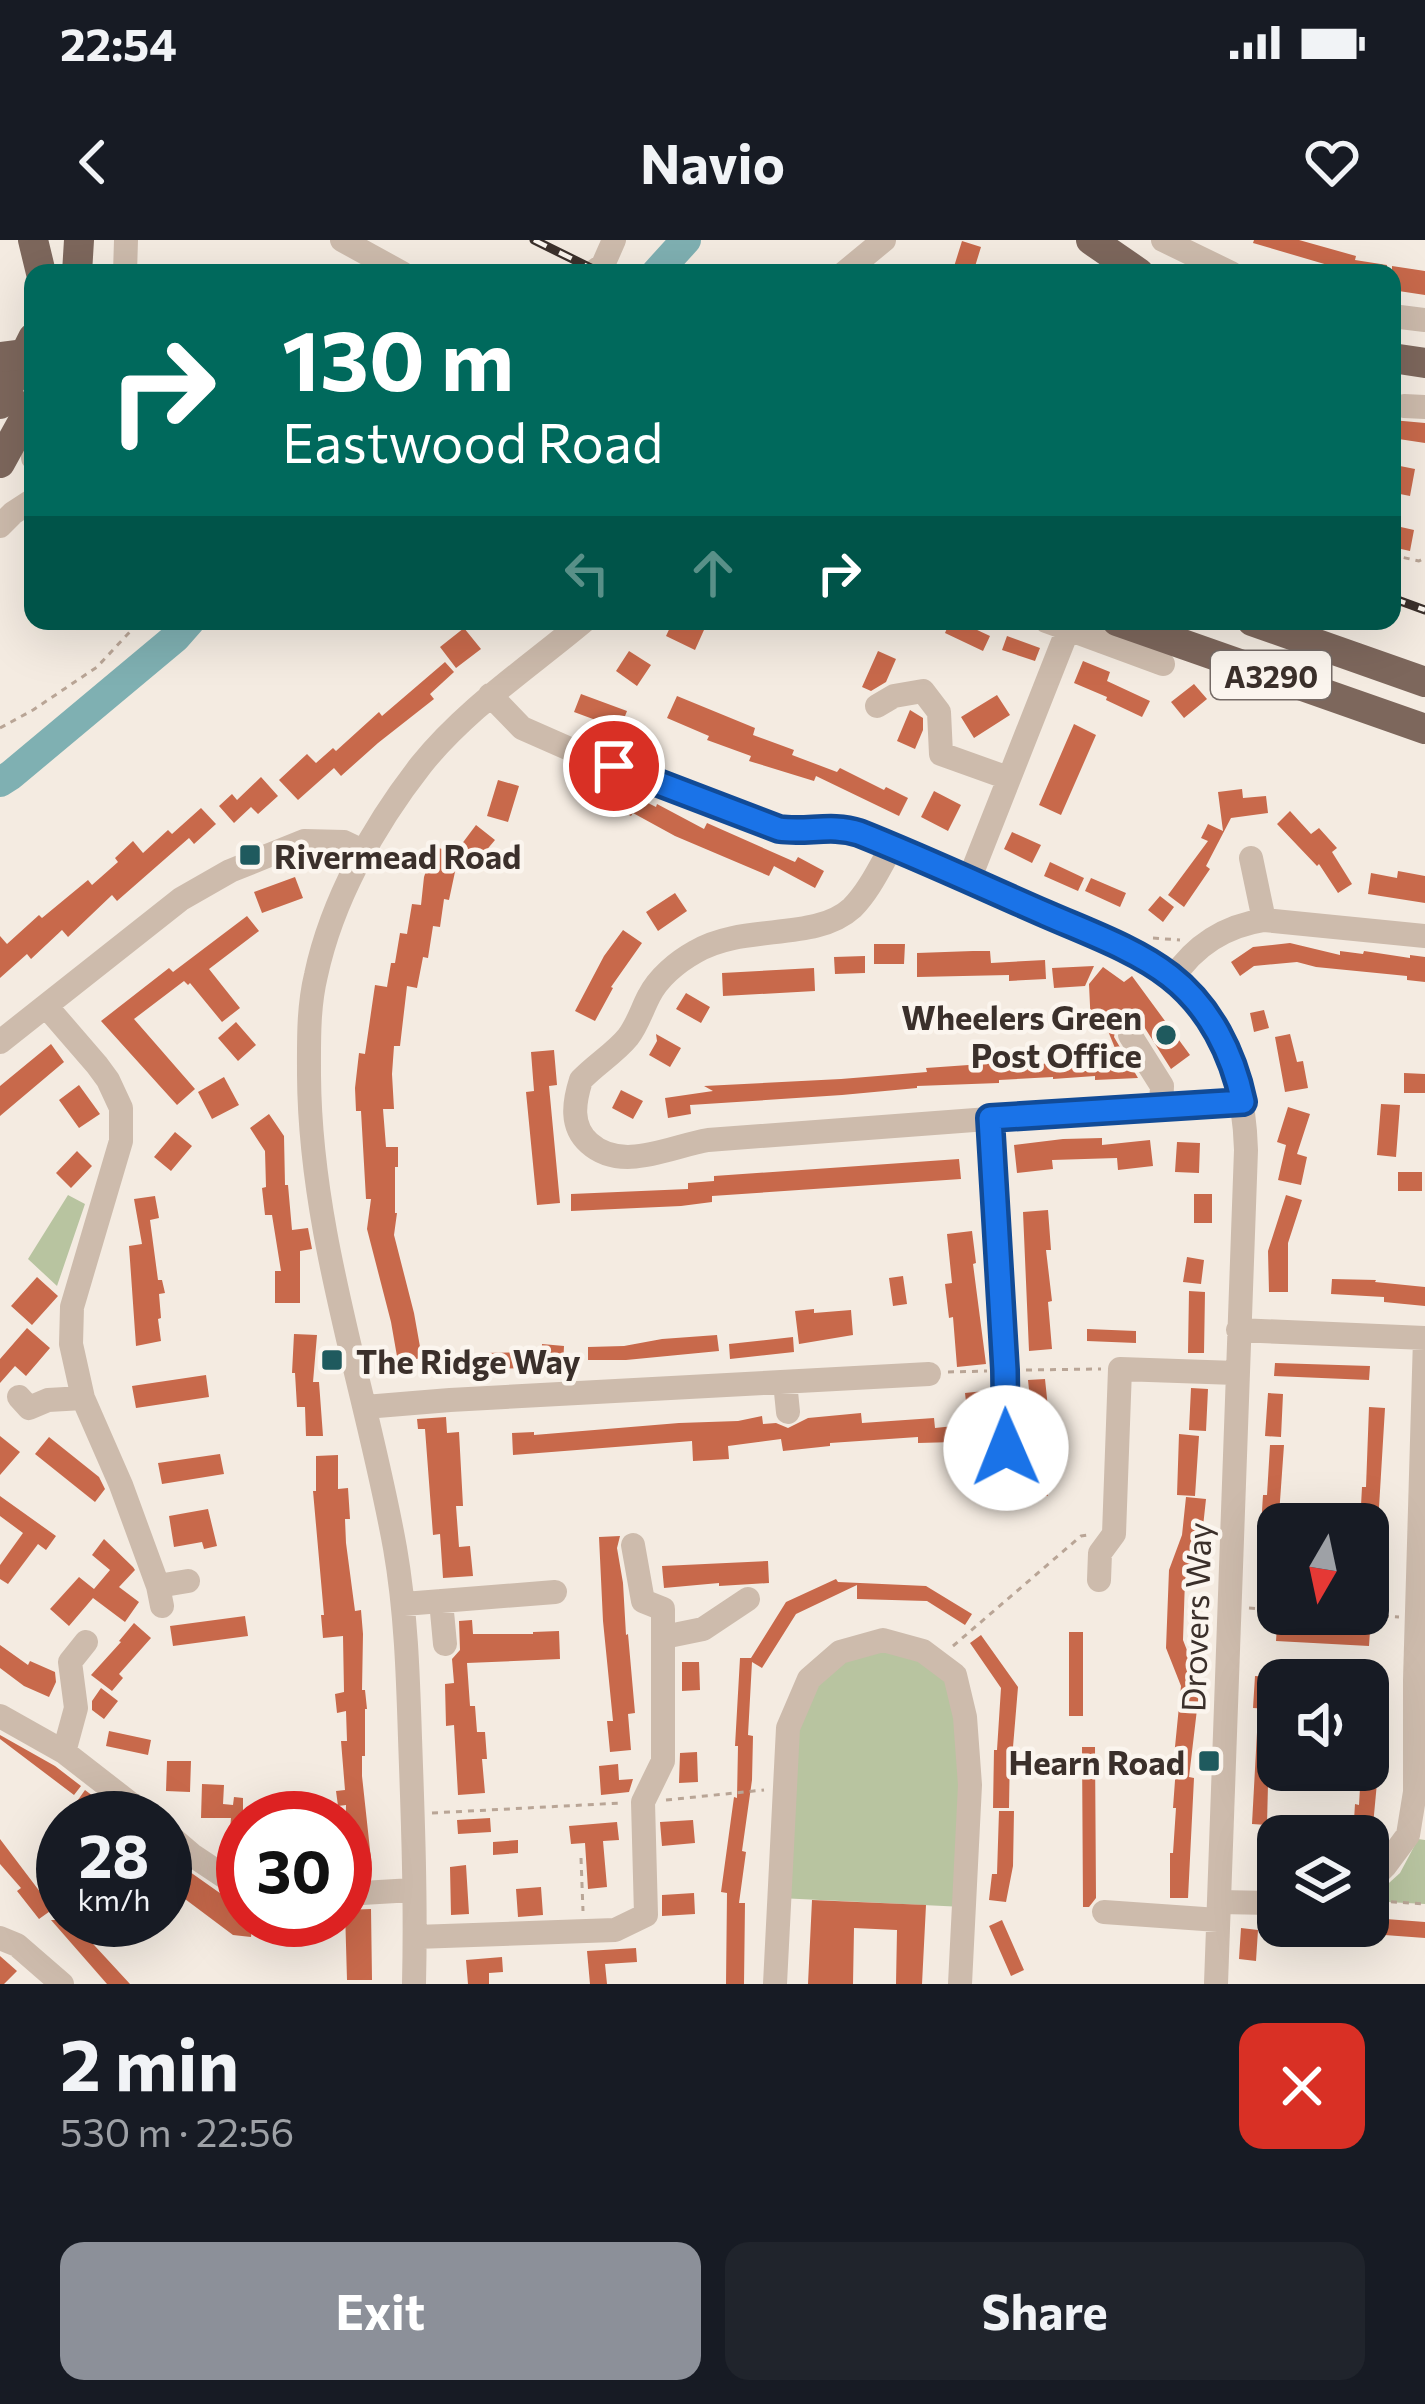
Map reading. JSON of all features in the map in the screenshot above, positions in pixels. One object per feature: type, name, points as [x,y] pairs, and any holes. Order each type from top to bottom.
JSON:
[{"type":"main road","points":[[1091,240],[1126,264]]},
{"type":"main road","points":[[0,404],[24,356]]},
{"type":"main road","points":[[0,463],[24,419]]},
{"type":"main road","name":"A3290","points":[[1143,630],[1425,729]]},
{"type":"main road","name":"A3290","points":[[1278,630],[1425,682]]},
{"type":"street","points":[[342,240],[386,264]]},
{"type":"street","points":[[855,264],[884,240]]},
{"type":"street","points":[[1163,240],[1212,264]]},
{"type":"street","points":[[0,526],[24,506]]},
{"type":"street","points":[[414,1984],[404,1604],[316,1178],[310,1130],[309,1037],[316,975],[340,904],[365,852],[423,763],[490,695],[573,630]]},
{"type":"street","points":[[969,880],[1055,630]]},
{"type":"street","points":[[1071,630],[1163,664]]},
{"type":"street","points":[[877,706],[894,696],[923,691],[939,712],[941,754],[1008,778]]},
{"type":"street","points":[[490,695],[522,728],[581,754],[779,829],[842,827],[1099,938],[1173,978],[1205,941],[1236,926],[1264,920],[1425,936]]},
{"type":"street","points":[[0,1042],[181,899],[230,871],[304,842],[344,842],[365,852]]},
{"type":"street","points":[[892,846],[850,910],[825,924],[724,939],[674,965],[651,990],[625,1041],[581,1080],[575,1105],[577,1129],[601,1152],[618,1157],[708,1140],[1243,1102]]},
{"type":"street","points":[[1251,858],[1264,920]]},
{"type":"street","name":"Drovers Way","points":[[1173,978],[1225,1044],[1243,1102],[1246,1150],[1216,1984]]},
{"type":"street","points":[[46,1006],[108,1080],[123,1124],[72,1307],[70,1344],[83,1398],[121,1485],[160,1596],[188,1581]]},
{"type":"street","points":[[1130,1035],[1162,1086],[1161,1106]]},
{"type":"street","points":[[990,1118],[1006,1448]]},
{"type":"street","points":[[1238,1330],[1425,1338],[1415,1792],[1408,1835],[1389,1861]]},
{"type":"street","points":[[1099,1580],[1100,1553],[1114,1534],[1120,1369],[1236,1373]]},
{"type":"street","points":[[365,1407],[928,1374]]},
{"type":"street","points":[[785,1382],[788,1412]]},
{"type":"street","points":[[25,1411],[49,1400],[83,1398]]},
{"type":"street","points":[[415,1937],[615,1930],[646,1916],[643,1802],[663,1761],[664,1637],[663,1609],[644,1601],[634,1545]]},
{"type":"street","points":[[404,1604],[528,1605],[554,1592]]},
{"type":"street","points":[[664,1637],[703,1629],[748,1599]]},
{"type":"street","points":[[441,1601],[445,1644]]},
{"type":"street","points":[[775,1984],[788,1728],[809,1678],[840,1652],[883,1640],[923,1652],[955,1676],[965,1717],[970,1785],[960,1984]]},
{"type":"street","points":[[64,1752],[76,1708],[69,1651]]},
{"type":"street","points":[[0,1716],[64,1752],[114,1791]]},
{"type":"street","points":[[372,1892],[413,1890]]},
{"type":"street","points":[[1104,1912],[1218,1911],[1257,1906]]},
{"type":"street","points":[[0,1938],[17,1945],[62,1984]]},
{"type":"path","points":[[0,728],[97,667],[132,630]]},
{"type":"path","points":[[936,1661],[1081,1536],[1114,1534]]},
{"type":"path","points":[[1229,1607],[1257,1609]]},
{"type":"path","points":[[1389,1616],[1421,1618]]},
{"type":"path","points":[[412,1814],[643,1802],[785,1788]]},
{"type":"path","points":[[580,1858],[584,1931]]},
{"type":"path","points":[[1389,1902],[1425,1904]]},
{"type":"green space","points":[[68,1195],[85,1204],[57,1286],[28,1259]]},
{"type":"green space","points":[[883,1640],[955,1675],[964,1907],[779,1898],[788,1728],[809,1679]]},
{"type":"green space","points":[[1418,1839],[1425,1840],[1425,1904],[1389,1902],[1389,1883],[1400,1873]]},
{"type":"building","points":[[1299,240],[1381,264],[1324,264],[1253,243]]},
{"type":"building","points":[[962,241],[981,247],[976,264],[955,264]]},
{"type":"building","points":[[1401,267],[1425,271],[1425,295],[1401,291]]},
{"type":"building","points":[[1401,421],[1425,423],[1425,443],[1401,439]]},
{"type":"building","points":[[1401,466],[1415,469],[1410,496],[1401,494]]},
{"type":"building","points":[[1401,527],[1414,530],[1410,551],[1401,549]]},
{"type":"building","points":[[466,630],[481,649],[456,668],[440,647]]},
{"type":"building","points":[[669,630],[704,630],[695,650],[666,636]]},
{"type":"building","points":[[977,630],[990,636],[983,651],[945,633]]},
{"type":"building","points":[[1007,636],[1040,648],[1035,661],[1002,650]]},
{"type":"building","points":[[629,651],[651,665],[637,686],[616,671]]},
{"type":"building","points":[[878,651],[896,659],[886,682],[871,691],[862,687]]},
{"type":"building","points":[[1083,661],[1110,672],[1107,681],[1150,701],[1142,717],[1074,683]]},
{"type":"building","points":[[445,662],[454,672],[430,694],[434,699],[341,776],[334,768],[298,800],[279,780],[307,754],[316,763],[333,748],[336,751]]},
{"type":"building","points":[[1194,684],[1207,699],[1184,718],[1171,702]]},
{"type":"building","points":[[581,694],[627,711],[620,729],[574,712]]},
{"type":"building","points":[[997,695],[1010,715],[974,738],[961,717]]},
{"type":"building","points":[[677,696],[755,728],[753,735],[794,750],[792,755],[837,772],[840,768],[908,798],[899,816],[816,776],[814,781],[749,761],[751,756],[667,718]]},
{"type":"building","points":[[910,710],[923,718],[915,749],[897,741]]},
{"type":"building","points":[[1074,724],[1096,735],[1061,815],[1039,805]]},
{"type":"building","points":[[261,777],[278,796],[258,814],[251,807],[234,823],[219,806],[232,794],[237,800]]},
{"type":"building","points":[[498,780],[519,786],[508,822],[487,816]]},
{"type":"building","points":[[610,784],[704,829],[707,823],[824,871],[815,888],[774,866],[769,876],[601,802]]},
{"type":"building","points":[[1242,789],[1243,798],[1266,796],[1268,813],[1231,818],[1206,866],[1210,869],[1184,907],[1168,895],[1208,841],[1201,838],[1208,824],[1223,831],[1218,792]]},
{"type":"building","points":[[934,791],[961,805],[948,831],[921,817]]},
{"type":"building","points":[[201,808],[216,824],[194,844],[189,838],[117,901],[112,895],[68,937],[62,930],[31,959],[27,954],[0,978],[0,936],[7,944],[88,880],[92,885],[133,841],[143,853]]},
{"type":"building","points":[[1290,811],[1311,834],[1319,828],[1337,848],[1332,852],[1352,884],[1338,893],[1319,864],[1277,824]]},
{"type":"building","points":[[476,825],[495,840],[479,859],[461,845]]},
{"type":"building","points":[[1012,832],[1041,845],[1032,863],[1004,849]]},
{"type":"building","points":[[434,847],[459,853],[449,900],[444,899],[440,927],[433,926],[417,988],[407,986],[400,1046],[394,1046],[394,1109],[383,1109],[386,1147],[398,1147],[394,1235],[422,1358],[398,1362],[367,1229],[371,1199],[366,1199],[361,1111],[356,1111],[355,1088],[375,985],[387,987],[400,933],[407,934],[412,904],[421,905]]},
{"type":"building","points":[[1050,862],[1084,878],[1078,891],[1044,876]]},
{"type":"building","points":[[1398,871],[1425,876],[1425,903],[1368,894],[1371,873],[1397,878]]},
{"type":"building","points":[[295,877],[303,898],[262,913],[254,892]]},
{"type":"building","points":[[1091,878],[1126,893],[1120,907],[1085,891]]},
{"type":"building","points":[[675,893],[687,911],[658,931],[646,912]]},
{"type":"building","points":[[1160,896],[1174,907],[1163,922],[1148,910]]},
{"type":"building","points":[[247,916],[259,931],[209,969],[240,1008],[222,1022],[184,981],[134,1019],[195,1089],[177,1105],[101,1021]]},
{"type":"building","points":[[623,930],[642,943],[611,987],[595,1021],[575,1011]]},
{"type":"building","points":[[1290,943],[1340,955],[1340,951],[1364,951],[1425,957],[1425,982],[1297,962],[1254,966],[1240,976],[1231,962],[1253,947]]},
{"type":"building","points":[[874,944],[905,944],[904,964],[874,964]]},
{"type":"building","points":[[990,951],[991,963],[1045,960],[1046,979],[917,977],[917,953]]},
{"type":"building","points":[[865,956],[865,973],[835,974],[834,957]]},
{"type":"building","points":[[1094,966],[1085,986],[1054,988],[1052,968]]},
{"type":"building","points":[[1103,967],[1124,982],[1132,976],[1190,1055],[1171,1069],[1143,1025],[1128,1019],[1116,1026],[1114,1037],[1138,1078],[999,1080],[690,1105],[691,1114],[668,1118],[665,1098],[713,1091],[704,1086],[1119,1058],[1106,1026],[1091,1027],[1089,984]]},
{"type":"building","points":[[814,968],[815,991],[723,996],[722,973]]},
{"type":"building","points":[[686,993],[710,1007],[701,1023],[676,1009]]},
{"type":"building","points":[[1264,1010],[1269,1028],[1254,1032],[1250,1013]]},
{"type":"building","points":[[236,1022],[256,1045],[238,1061],[218,1038]]},
{"type":"building","points":[[656,1034],[681,1048],[670,1067],[649,1055]]},
{"type":"building","points":[[1290,1034],[1297,1062],[1303,1061],[1308,1088],[1285,1092],[1275,1037]]},
{"type":"building","points":[[51,1044],[64,1062],[0,1116],[0,1086]]},
{"type":"building","points":[[554,1050],[557,1085],[549,1086],[560,1203],[537,1205],[526,1092],[534,1091],[531,1052]]},
{"type":"building","points":[[1404,1073],[1425,1074],[1425,1093],[1404,1093]]},
{"type":"building","points":[[224,1077],[239,1105],[212,1119],[198,1092]]},
{"type":"building","points":[[79,1085],[100,1114],[79,1128],[59,1100]]},
{"type":"building","points":[[621,1090],[643,1101],[633,1119],[612,1108]]},
{"type":"building","points":[[1381,1104],[1400,1105],[1396,1157],[1377,1155]]},
{"type":"building","points":[[1288,1107],[1310,1114],[1297,1154],[1307,1157],[1301,1185],[1278,1180],[1286,1145],[1277,1142]]},
{"type":"building","points":[[269,1114],[284,1136],[292,1230],[308,1228],[312,1249],[300,1251],[300,1303],[275,1303],[275,1271],[281,1271],[272,1215],[265,1215],[265,1151],[250,1128]]},
{"type":"building","points":[[175,1132],[192,1146],[171,1171],[154,1157]]},
{"type":"building","points":[[1102,1138],[1102,1145],[1150,1140],[1153,1166],[1118,1170],[1117,1158],[1052,1160],[1053,1169],[1017,1173],[1014,1145]]},
{"type":"building","points":[[1177,1142],[1200,1143],[1199,1173],[1175,1172]]},
{"type":"building","points":[[77,1151],[92,1166],[71,1188],[56,1173]]},
{"type":"building","points":[[959,1159],[961,1179],[712,1196],[712,1202],[681,1206],[571,1211],[571,1194],[688,1189],[688,1183],[714,1181],[714,1176]]},
{"type":"building","points":[[1398,1172],[1422,1172],[1422,1191],[1398,1191]]},
{"type":"building","points":[[1194,1194],[1212,1194],[1212,1223],[1194,1223]]},
{"type":"building","points":[[1286,1195],[1302,1200],[1288,1243],[1288,1292],[1269,1292],[1268,1251]]},
{"type":"building","points":[[155,1196],[159,1218],[150,1220],[158,1280],[165,1293],[159,1294],[161,1341],[136,1346],[129,1246],[142,1244],[134,1199]]},
{"type":"building","points":[[1048,1210],[1052,1349],[1029,1351],[1023,1212]]},
{"type":"building","points":[[972,1231],[986,1364],[957,1367],[945,1284],[952,1283],[947,1234]]},
{"type":"building","points":[[1187,1257],[1204,1260],[1201,1284],[1183,1282]]},
{"type":"building","points":[[903,1276],[907,1304],[893,1306],[889,1278]]},
{"type":"building","points":[[37,1277],[58,1296],[32,1325],[11,1306]]},
{"type":"building","points":[[1332,1279],[1425,1287],[1425,1306],[1384,1302],[1384,1297],[1331,1294]]},
{"type":"building","points":[[1189,1291],[1205,1292],[1204,1353],[1188,1353]]},
{"type":"building","points":[[814,1309],[814,1313],[851,1310],[853,1335],[799,1344],[795,1311]]},
{"type":"building","points":[[27,1328],[50,1348],[26,1376],[15,1366],[0,1383],[0,1359]]},
{"type":"building","points":[[1087,1329],[1136,1331],[1136,1343],[1087,1341]]},
{"type":"building","points":[[294,1334],[317,1335],[313,1382],[319,1382],[323,1436],[306,1436],[305,1407],[297,1407]]},
{"type":"building","points":[[717,1335],[719,1351],[588,1360],[588,1347]]},
{"type":"building","points":[[793,1337],[794,1352],[730,1359],[729,1344]]},
{"type":"building","points":[[542,1344],[564,1346],[563,1366],[541,1364]]},
{"type":"building","points":[[529,1352],[530,1368],[483,1369],[483,1353]]},
{"type":"building","points":[[1275,1363],[1370,1366],[1369,1380],[1274,1376]]},
{"type":"building","points":[[206,1375],[209,1397],[136,1408],[132,1386]]},
{"type":"building","points":[[1045,1379],[1048,1408],[1031,1409],[1028,1380]]},
{"type":"building","points":[[1191,1388],[1208,1389],[1206,1431],[1189,1430]]},
{"type":"building","points":[[984,1391],[986,1417],[968,1419],[965,1393]]},
{"type":"building","points":[[1268,1393],[1283,1394],[1281,1437],[1265,1436]]},
{"type":"building","points":[[1369,1407],[1385,1408],[1379,1503],[1361,1503],[1362,1487],[1366,1487]]},
{"type":"building","points":[[861,1413],[862,1423],[934,1418],[935,1428],[973,1424],[974,1435],[967,1448],[973,1461],[957,1463],[955,1442],[918,1443],[918,1437],[783,1451],[781,1439],[728,1446],[729,1459],[693,1461],[692,1441],[513,1455],[512,1433],[762,1416],[763,1424],[788,1428],[808,1418]]},
{"type":"building","points":[[1058,1416],[1064,1457],[1044,1460],[1046,1446],[1038,1419]]},
{"type":"building","points":[[446,1417],[447,1433],[459,1432],[463,1506],[456,1506],[459,1547],[470,1546],[473,1576],[443,1578],[440,1534],[433,1535],[425,1429],[418,1429],[417,1419]]},
{"type":"building","points":[[1179,1434],[1199,1436],[1195,1496],[1177,1495]]},
{"type":"building","points":[[0,1436],[20,1452],[0,1475]]},
{"type":"building","points":[[49,1437],[99,1477],[105,1489],[95,1502],[35,1454]]},
{"type":"building","points":[[1270,1445],[1284,1445],[1280,1503],[1262,1503]]},
{"type":"building","points":[[220,1454],[224,1474],[162,1484],[158,1463]]},
{"type":"building","points":[[338,1455],[338,1489],[348,1488],[346,1543],[355,1611],[361,1610],[362,1690],[367,1709],[364,1791],[336,1791],[345,1790],[341,1741],[347,1741],[346,1711],[337,1713],[335,1694],[344,1692],[343,1636],[323,1638],[313,1491],[316,1456]]},
{"type":"building","points":[[1046,1470],[1048,1496],[1018,1497],[1018,1489],[975,1492],[973,1475]]},
{"type":"building","points":[[0,1496],[56,1536],[46,1550],[38,1544],[8,1584],[0,1579],[0,1565],[23,1533],[0,1516]]},
{"type":"building","points":[[1186,1497],[1206,1499],[1202,1536],[1185,1579],[1183,1640],[1200,1684],[1189,1777],[1194,1778],[1188,1898],[1170,1898],[1176,1808],[1173,1767],[1181,1686],[1166,1648],[1169,1570],[1182,1535]]},
{"type":"building","points":[[208,1509],[217,1546],[204,1549],[202,1542],[174,1547],[169,1516]]},
{"type":"building","points":[[620,1536],[617,1548],[635,1713],[628,1714],[631,1750],[610,1752],[607,1721],[613,1721],[599,1537]]},
{"type":"building","points":[[104,1539],[135,1570],[119,1587],[139,1602],[125,1622],[93,1598],[69,1626],[50,1609],[79,1577],[94,1589],[110,1570],[92,1555]]},
{"type":"building","points":[[768,1561],[769,1583],[664,1588],[662,1566]]},
{"type":"building","points":[[836,1579],[926,1586],[972,1614],[965,1625],[927,1601],[857,1599],[857,1585],[796,1614],[762,1668],[752,1662],[748,1735],[753,1736],[752,1780],[739,1903],[745,1903],[744,1984],[726,1984],[727,1893],[721,1892],[737,1798],[740,1658],[751,1658],[786,1602]]},
{"type":"building","points":[[245,1616],[248,1636],[173,1646],[170,1626]]},
{"type":"building","points":[[472,1620],[473,1634],[559,1631],[560,1659],[467,1663],[470,1706],[475,1706],[477,1732],[485,1732],[485,1793],[458,1795],[454,1725],[446,1726],[445,1684],[454,1683],[452,1659],[460,1650],[459,1621]]},
{"type":"building","points":[[134,1623],[151,1638],[119,1674],[123,1678],[112,1691],[91,1675]]},
{"type":"building","points":[[1069,1632],[1083,1632],[1083,1716],[1069,1716]]},
{"type":"building","points":[[981,1635],[1018,1687],[1009,1808],[993,1808],[1001,1688],[970,1643]]},
{"type":"building","points":[[1276,1635],[1370,1635],[1369,1646],[1276,1641]]},
{"type":"building","points":[[0,1645],[28,1665],[30,1661],[55,1672],[49,1697],[0,1668]]},
{"type":"building","points":[[682,1662],[699,1662],[700,1690],[682,1691]]},
{"type":"building","points":[[1255,1676],[1257,1676],[1257,1708],[1253,1708]]},
{"type":"building","points":[[101,1688],[118,1701],[104,1719],[92,1710]]},
{"type":"building","points":[[109,1731],[151,1740],[148,1755],[106,1746]]},
{"type":"building","points":[[1257,1732],[1257,1791],[1268,1791],[1267,1815],[1257,1815],[1257,1824],[1252,1824]]},
{"type":"building","points":[[0,1735],[55,1766],[81,1786],[69,1791]]},
{"type":"building","points":[[1082,1747],[1095,1747],[1096,1898],[1089,1907],[1083,1907]]},
{"type":"building","points":[[697,1752],[698,1782],[679,1783],[680,1753]]},
{"type":"building","points":[[167,1761],[191,1761],[190,1791],[166,1791]]},
{"type":"building","points":[[618,1764],[619,1780],[633,1779],[629,1792],[601,1795],[599,1766]]},
{"type":"building","points":[[202,1784],[224,1785],[224,1791],[216,1791],[216,1818],[201,1818]]},
{"type":"building","points":[[1360,1791],[1376,1791],[1374,1815],[1354,1815],[1355,1804],[1359,1805]]},
{"type":"building","points":[[999,1811],[1014,1811],[1013,1866],[1006,1902],[989,1900],[992,1874],[997,1874]]},
{"type":"building","points":[[490,1818],[491,1832],[458,1834],[457,1820]]},
{"type":"building","points":[[693,1820],[695,1843],[662,1846],[660,1822]]},
{"type":"building","points":[[617,1822],[619,1840],[603,1841],[607,1887],[588,1889],[585,1843],[571,1844],[569,1826]]},
{"type":"building","points":[[0,1839],[36,1887],[36,1915],[17,1891],[21,1888],[0,1864]]},
{"type":"building","points":[[518,1840],[518,1853],[493,1855],[493,1842]]},
{"type":"building","points":[[466,1865],[469,1914],[451,1915],[450,1867]]},
{"type":"building","points":[[192,1873],[216,1890],[216,1922],[192,1904]]},
{"type":"building","points":[[541,1887],[543,1915],[518,1917],[516,1889]]},
{"type":"building","points":[[694,1893],[695,1914],[662,1916],[662,1895]]},
{"type":"building","points":[[812,1900],[926,1905],[922,1984],[896,1984],[897,1930],[854,1928],[853,1984],[808,1984]]},
{"type":"building","points":[[1389,1919],[1425,1922],[1425,1938],[1389,1935]]},
{"type":"building","points":[[1002,1920],[1024,1970],[1011,1976],[989,1926]]},
{"type":"building","points":[[1241,1928],[1257,1930],[1256,1961],[1239,1959]]},
{"type":"building","points":[[75,1947],[96,1947],[130,1984],[107,1984]]},
{"type":"building","points":[[346,1947],[372,1947],[372,1980],[347,1980]]},
{"type":"building","points":[[636,1948],[637,1962],[605,1964],[607,1984],[590,1984],[587,1951]]},
{"type":"building","points":[[0,1956],[17,1971],[4,1984],[0,1984]]},
{"type":"building","points":[[502,1957],[503,1972],[489,1973],[489,1984],[468,1984],[466,1960]]},
{"type":"waterway","points":[[664,264],[686,240]]},
{"type":"waterway","points":[[0,782],[182,630]]},
{"type":"railway","points":[[534,240],[583,264]]},
{"type":"railway","points":[[1401,601],[1425,610]]},
{"type":"place","name":"Rivermead Road","points":[[250,855]]},
{"type":"place","name":"Wheelers Green Post Office","points":[[1166,1035]]},
{"type":"place","name":"The Ridge Way","points":[[332,1360]]},
{"type":"place","name":"Hearn Road","points":[[1209,1761]]},
{"type":"route","points":[[614,766],[779,829],[842,827],[859,833],[1099,938],[1173,978],[1225,1044],[1243,1102],[990,1118],[1006,1448]]}]
